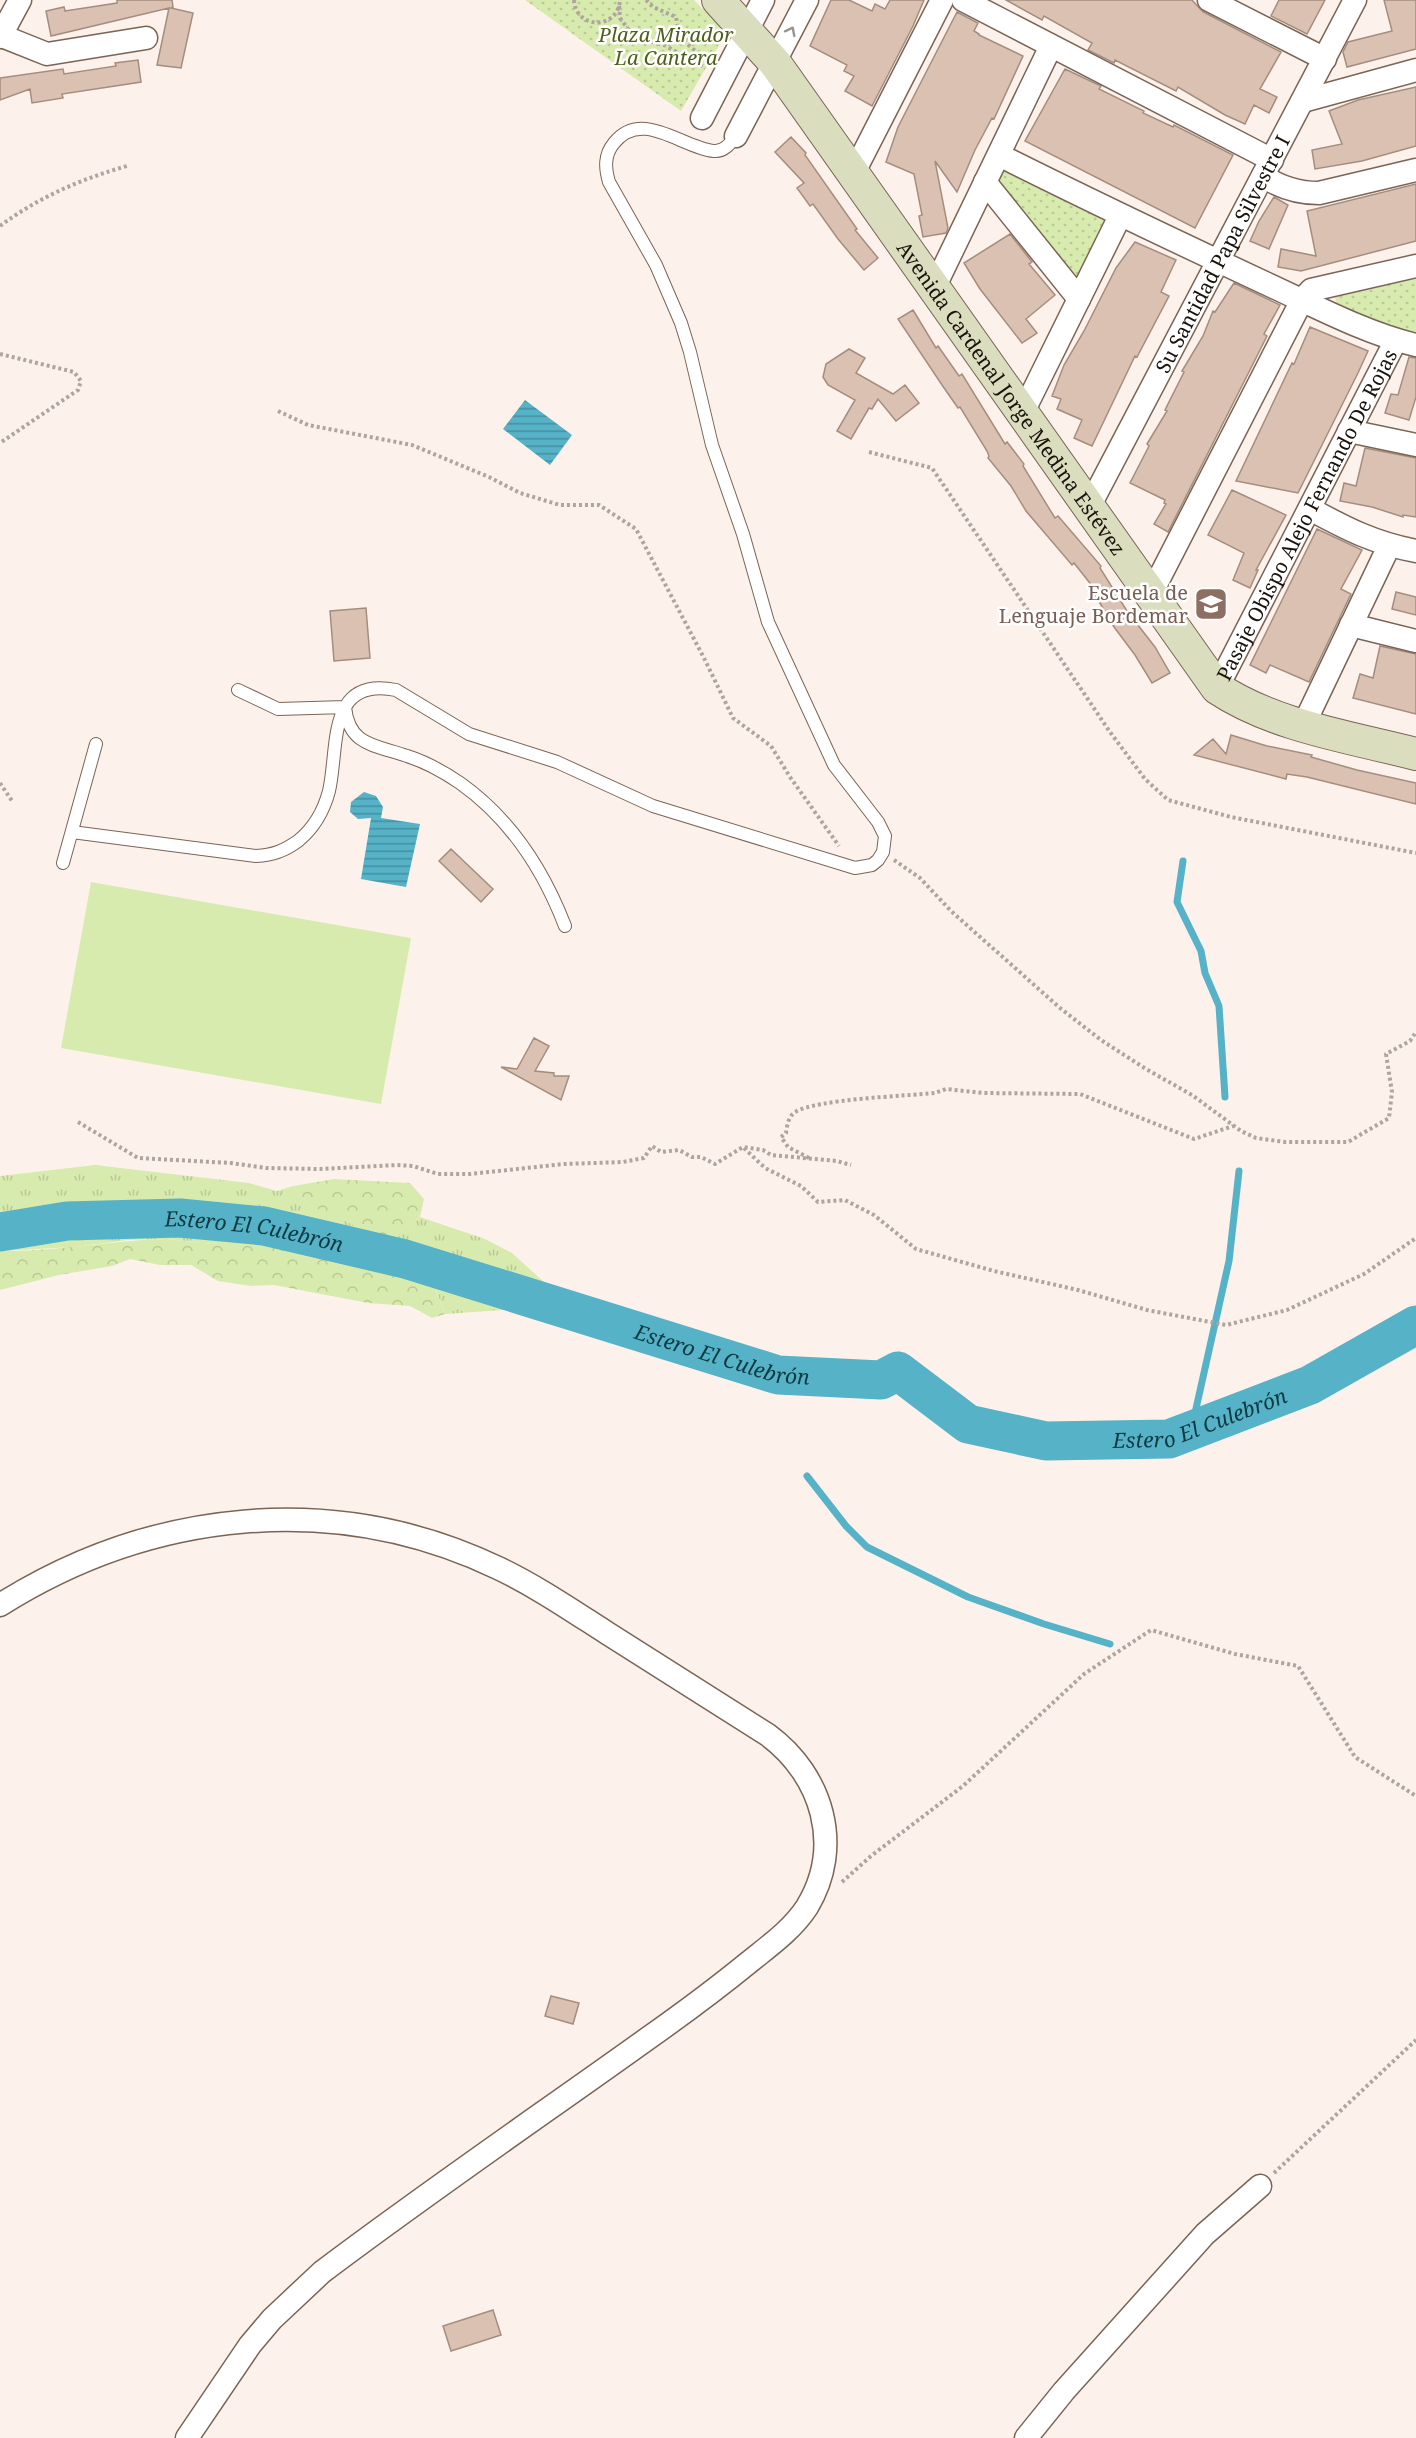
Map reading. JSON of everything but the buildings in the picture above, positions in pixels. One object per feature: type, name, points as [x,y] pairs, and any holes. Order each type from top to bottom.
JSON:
[{"type":"street","points":[[20,0],[1,36],[47,54],[146,38]]},
{"type":"street","name":"Avenida Cardenal Jorge Medina Estévez","points":[[718,0],[775,63],[1217,688],[1252,708],[1416,754]]},
{"type":"street","points":[[702,118],[763,0]]},
{"type":"street","points":[[736,136],[807,0]]},
{"type":"street","points":[[853,174],[942,0]]},
{"type":"street","points":[[963,0],[1051,46],[1267,168],[1290,190],[1319,193],[1416,170]]},
{"type":"street","points":[[1211,0],[1325,59]]},
{"type":"street","name":"Su Santidad Papa Silvestre I","points":[[1089,507],[1355,0]]},
{"type":"street","points":[[934,288],[1051,46]]},
{"type":"street","points":[[1303,101],[1416,70]]},
{"type":"street","points":[[999,154],[1120,216],[1302,300],[1406,343]]},
{"type":"street","points":[[986,182],[1079,299]]},
{"type":"street","points":[[1024,416],[1028,402],[1120,216]]},
{"type":"street","points":[[1151,594],[1302,300],[1311,290],[1416,266]]},
{"type":"street","name":"Pasaje Obispo Alejo Fernando De Rojas","points":[[1217,688],[1349,431],[1406,343]]},
{"type":"street","points":[[1349,431],[1416,445]]},
{"type":"street","points":[[1310,508],[1351,532],[1389,546],[1416,551]]},
{"type":"street","points":[[1304,724],[1389,546]]},
{"type":"street","points":[[1351,625],[1416,640]]},
{"type":"street","points":[[0,1605],[64,1569],[102,1553],[170,1532],[220,1523],[291,1520],[341,1523],[421,1539],[460,1552],[534,1587],[768,1735],[804,1770],[819,1801],[823,1818],[824,1855],[821,1873],[807,1907],[783,1934],[699,2002],[322,2272],[272,2319],[250,2345],[187,2438]]},
{"type":"street","points":[[1026,2438],[1064,2391],[1205,2234],[1260,2186]]},
{"type":"lane","points":[[72,832],[256,856],[285,850],[314,825],[322,809],[332,770],[335,731],[345,707],[356,696],[373,688],[396,690],[469,734],[557,762],[653,806],[855,868],[872,865],[883,852],[885,836],[834,765],[768,622],[743,534],[712,446],[681,323],[656,265],[609,182],[606,172],[609,151],[622,135],[632,130],[652,129],[714,151],[727,147],[736,136]]},
{"type":"lane","points":[[238,690],[278,709],[345,707]]},
{"type":"lane","points":[[345,707],[349,727],[362,741],[435,768],[474,794],[504,821],[540,870],[565,926]]},
{"type":"lane","points":[[63,863],[96,744]]},
{"type":"path","points":[[574,0],[580,16],[592,23],[606,22],[612,18],[620,6]]},
{"type":"path","points":[[620,0],[620,18],[634,37],[664,45],[697,65],[725,75]]},
{"type":"path","points":[[646,0],[653,7],[676,17],[679,33],[684,41],[725,75]]},
{"type":"path","points":[[0,226],[66,186],[127,165]]},
{"type":"path","points":[[0,354],[74,372],[81,381],[78,390],[0,443]]},
{"type":"path","points":[[278,411],[308,425],[412,445],[489,477],[520,493],[560,505],[599,506],[636,529],[733,718],[771,746],[839,846],[883,852],[920,878],[951,911],[1060,1008],[1101,1040],[1192,1095],[1233,1126],[1256,1138],[1285,1142],[1348,1142],[1389,1118],[1392,1092],[1386,1054],[1410,1041],[1416,1032]]},
{"type":"path","points":[[869,452],[932,468],[1110,732],[1145,779],[1168,800],[1240,819],[1416,853]]},
{"type":"path","points":[[0,783],[12,801]]},
{"type":"path","points":[[810,1158],[788,1147],[781,1137],[786,1133],[790,1116],[797,1111],[820,1105],[935,1093],[946,1089],[983,1093],[1080,1094],[1194,1139],[1233,1126]]},
{"type":"path","points":[[78,1122],[138,1158],[231,1163],[266,1168],[320,1169],[397,1165],[438,1174],[470,1174],[564,1164],[623,1162],[644,1158],[652,1146],[661,1152],[679,1150],[692,1157],[701,1157],[715,1164],[743,1146],[763,1150],[771,1155],[810,1158],[850,1165]]},
{"type":"path","points":[[743,1146],[765,1168],[801,1186],[818,1202],[845,1200],[874,1215],[916,1249],[1147,1310],[1226,1325],[1287,1310],[1364,1274],[1416,1238]]},
{"type":"path","points":[[837,1885],[963,1786],[1084,1674],[1151,1630],[1235,1654],[1298,1666],[1354,1757],[1416,1796]]},
{"type":"path","points":[[1260,2186],[1416,2040]]},
{"type":"green space","name":"Plaza Mirador La Cantera","points":[[525,0],[694,0],[726,33],[681,111]]},
{"type":"green space","points":[[1002,166],[1109,220],[1077,284],[996,179]]},
{"type":"green space","points":[[1416,272],[1416,333],[1386,326],[1337,305],[1335,297],[1340,290]]},
{"type":"green space","points":[[91,882],[411,938],[381,1104],[61,1048]]},
{"type":"green space","points":[[95,1165],[249,1183],[277,1191],[293,1186],[311,1206],[401,1231],[420,1217],[485,1239],[512,1253],[578,1313],[545,1315],[516,1309],[445,1314],[435,1287],[400,1274],[374,1271],[348,1259],[308,1257],[265,1244],[212,1244],[167,1239],[128,1240],[74,1247],[0,1251],[0,1176]]},
{"type":"green space","points":[[334,1179],[410,1183],[424,1199],[420,1217],[401,1231],[380,1237],[311,1206],[293,1186]]},
{"type":"green space","points":[[167,1239],[212,1244],[265,1244],[308,1257],[348,1259],[374,1271],[400,1274],[435,1288],[445,1314],[432,1318],[410,1306],[368,1303],[274,1285],[251,1286],[218,1281],[191,1265],[160,1265],[130,1259],[112,1266],[59,1275],[0,1290],[0,1251],[42,1250]]},
{"type":"water","points":[[525,400],[572,435],[550,465],[503,429]]},
{"type":"water","points":[[364,792],[376,796],[383,807],[381,818],[420,824],[406,887],[361,879],[371,818],[358,819],[350,812],[351,802]]},
{"type":"waterway","points":[[1183,861],[1177,902],[1201,951],[1205,973],[1219,1006],[1225,1097]]},
{"type":"waterway","points":[[1191,1431],[1229,1261],[1239,1171]]},
{"type":"waterway","name":"Estero El Culebrón","points":[[0,1232],[67,1221],[180,1218],[264,1226],[405,1259],[778,1375],[881,1380],[898,1371],[968,1424],[1046,1441],[1169,1439],[1310,1385],[1416,1325]]},
{"type":"waterway","points":[[807,1476],[846,1526],[867,1547],[968,1597],[1110,1644]]},
{"type":"place","name":"Escuela de Lenguaje Bordemar","points":[[1211,604]]}]
